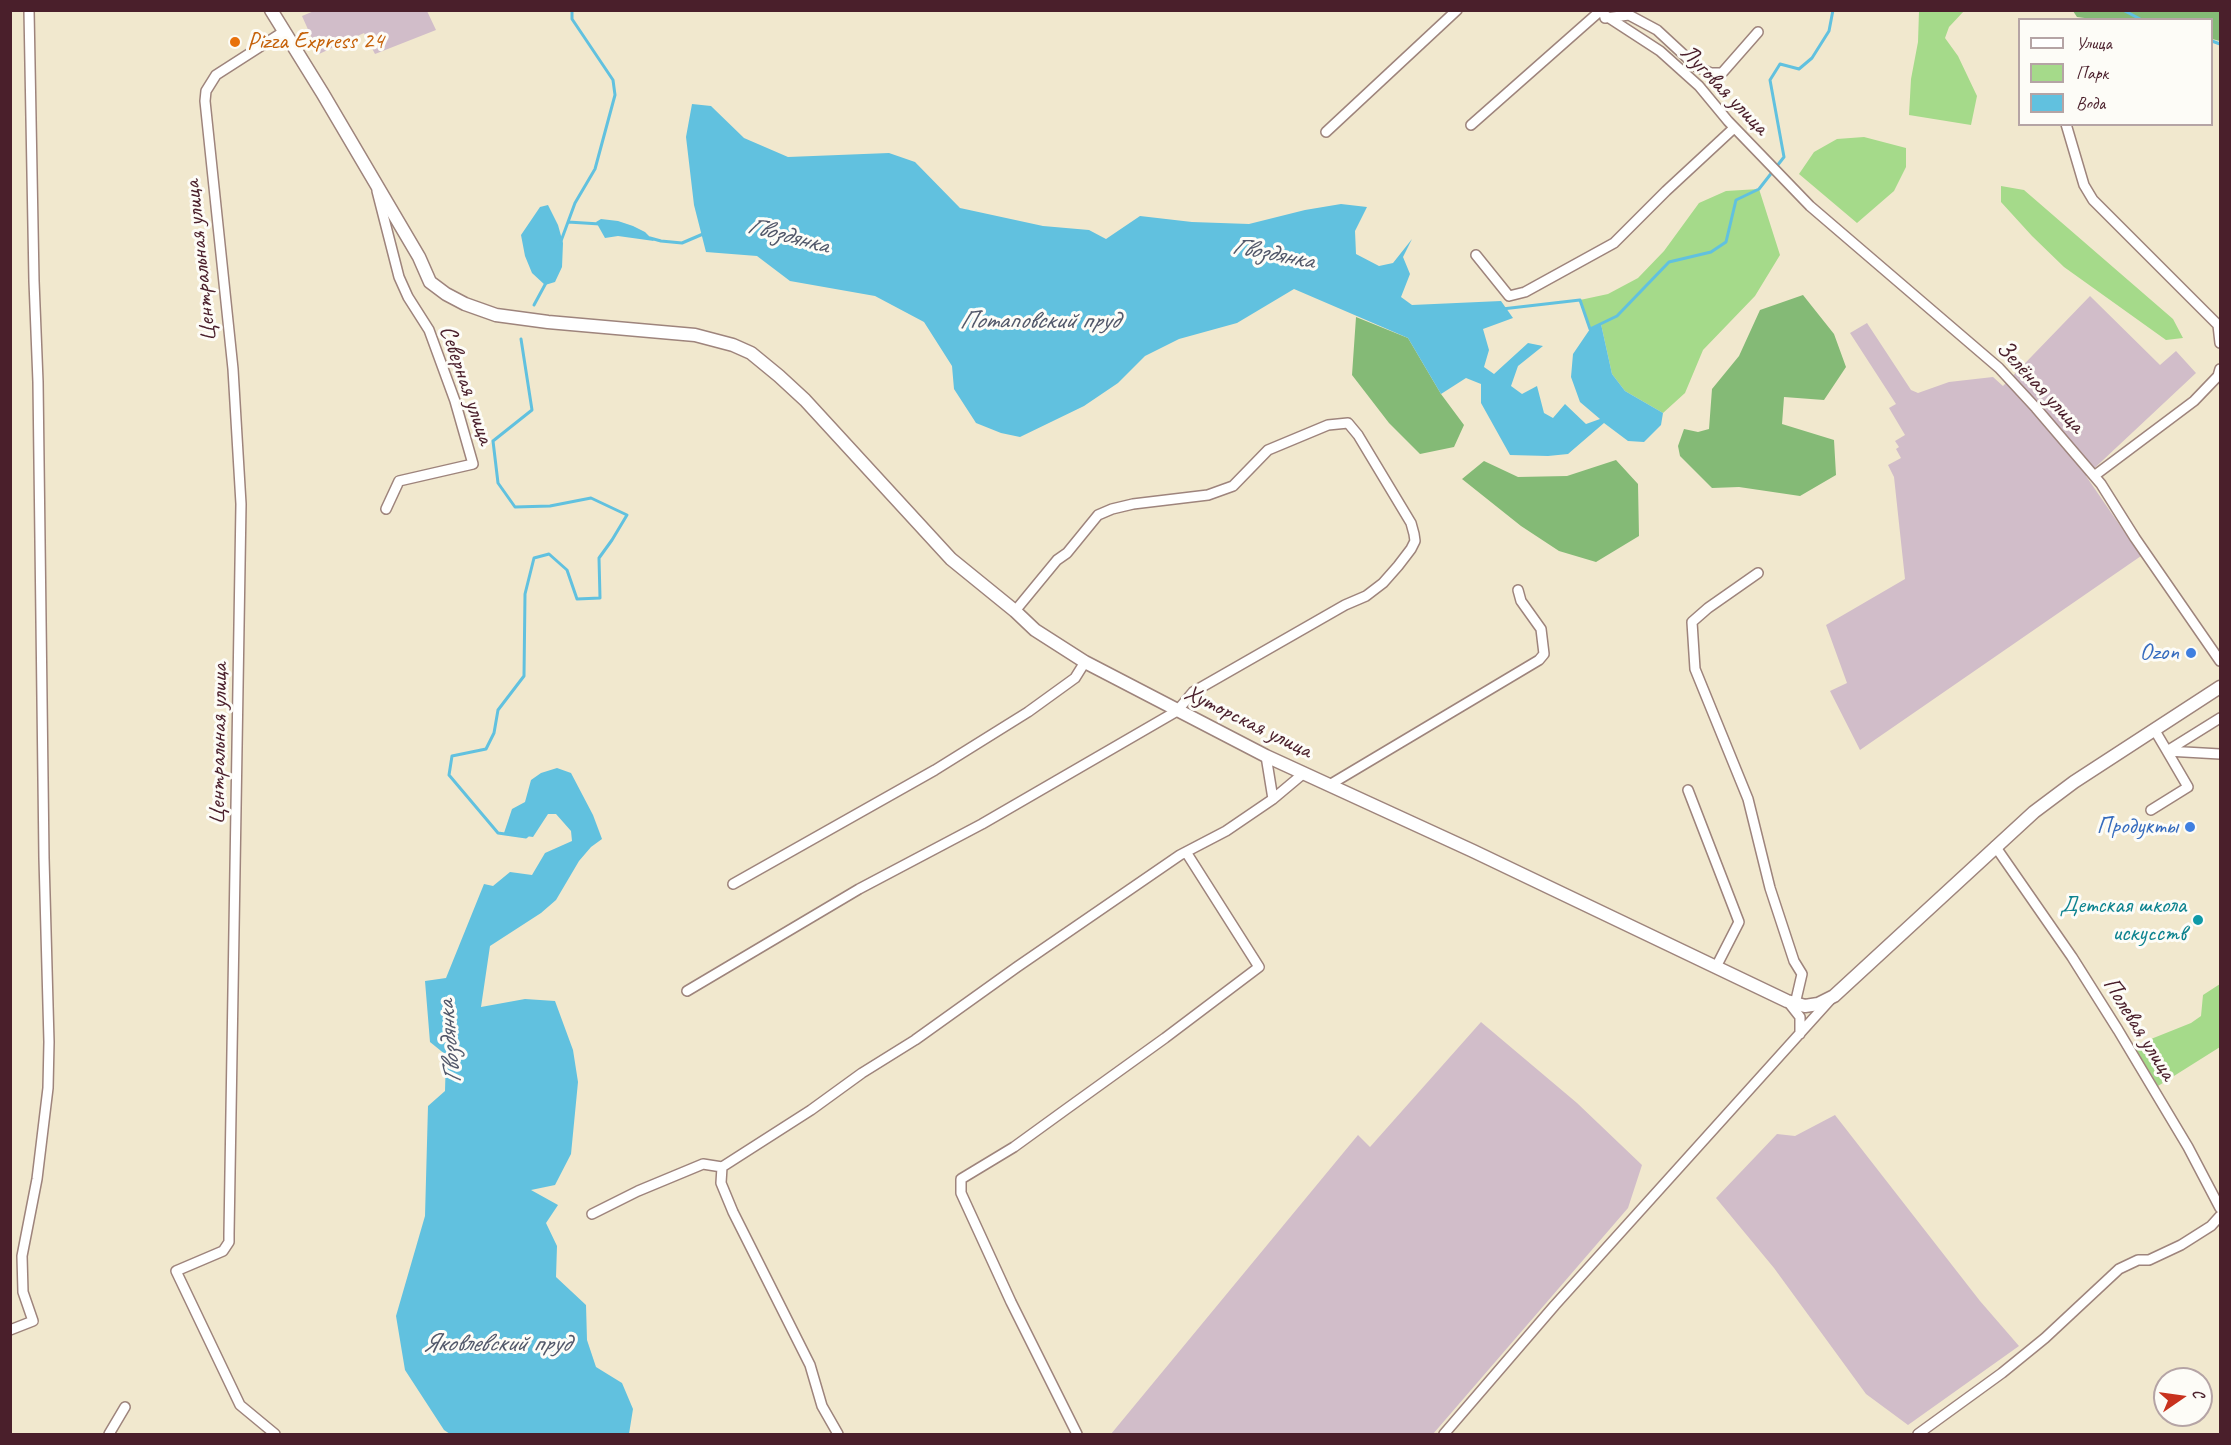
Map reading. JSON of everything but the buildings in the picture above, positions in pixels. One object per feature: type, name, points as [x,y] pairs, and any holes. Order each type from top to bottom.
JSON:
[{"type":"main road","name":"Хуторская улица","points":[[271,10],[323,94],[418,257],[430,282],[446,294],[483,311],[517,318],[695,335],[733,345],[751,353],[805,400],[951,559],[1035,630],[1085,662],[1266,756],[1331,784],[1791,1003]]},
{"type":"main road","points":[[1791,1003],[1805,1006],[1818,1004],[1834,996],[2034,812],[2074,782],[2220,687]]},
{"type":"street","points":[[10,1330],[33,1321],[22,1292],[22,1256],[37,1179],[48,1088],[49,1041],[29,10]]},
{"type":"street","points":[[1326,132],[1458,10]]},
{"type":"street","points":[[1471,125],[1600,14],[1629,15],[1657,30],[1697,67],[1711,73],[1722,73],[1758,32]]},
{"type":"street","name":"Луговая улица","points":[[1600,14],[1660,51],[1699,86],[1734,128],[1786,181]]},
{"type":"street","name":"Центральная улица","points":[[275,1434],[240,1405],[176,1271],[222,1251],[229,1242],[230,1223],[241,504],[233,369],[205,101],[210,83],[216,75],[283,32]]},
{"type":"street","points":[[2067,126],[2084,185],[2093,200],[2218,325],[2220,343]]},
{"type":"street","points":[[1476,255],[1509,296],[1525,292],[1614,243],[1734,128]]},
{"type":"street","name":"Зелёная улица","points":[[1786,181],[1837,230],[1999,368],[2094,476],[2220,661]]},
{"type":"street","name":"Северная улица","points":[[376,186],[399,277],[408,297],[429,330],[455,401],[473,464],[399,481],[386,509]]},
{"type":"street","points":[[2094,476],[2194,401],[2218,376],[2220,369]]},
{"type":"street","points":[[687,992],[859,889],[982,824],[1176,711],[1194,692],[1345,605],[1366,596],[1383,583],[1415,541],[1411,523],[1363,444],[1347,423],[1328,425],[1268,450],[1233,486],[1208,495],[1112,508],[1098,515],[1015,611]]},
{"type":"street","points":[[1758,573],[1692,622],[1695,669],[1748,799],[1770,888],[1794,961],[1802,974],[1791,1003],[1800,1017],[1800,1034]]},
{"type":"street","points":[[1331,784],[1539,660],[1544,654],[1541,628],[1521,601],[1518,590]]},
{"type":"street","points":[[733,884],[934,770],[1028,712],[1076,678],[1085,662]]},
{"type":"street","points":[[2167,751],[2220,718]]},
{"type":"street","points":[[2151,810],[2188,787],[2154,729]]},
{"type":"street","points":[[2167,751],[2220,754]]},
{"type":"street","points":[[1266,756],[1273,799]]},
{"type":"street","points":[[592,1214],[638,1191],[703,1164],[722,1167],[915,1040],[1017,967],[1186,852],[1226,831],[1273,799],[1304,773]]},
{"type":"street","points":[[1688,790],[1739,922],[1716,968]]},
{"type":"street","name":"Полевая улица","points":[[1995,846],[2072,957],[2118,1029],[2188,1147],[2220,1208]]},
{"type":"street","points":[[1077,1434],[1011,1302],[961,1193],[961,1179],[1014,1147],[1259,967],[1186,852]]},
{"type":"street","points":[[1444,1434],[1555,1305],[1834,996]]},
{"type":"street","points":[[722,1167],[721,1183],[733,1212],[810,1365],[822,1406],[838,1434]]},
{"type":"street","points":[[1918,1434],[2020,1359],[2119,1269],[2138,1260],[2150,1260],[2181,1245],[2211,1226],[2220,1216]]},
{"type":"street","points":[[109,1434],[124,1407]]},
{"type":"shaded area","points":[[314,11],[427,11],[436,30],[375,54],[364,33],[319,54],[302,16]]},
{"type":"shaded area","points":[[2090,296],[2160,365],[2176,351],[2196,373],[2086,476],[2141,556],[1860,750],[1830,691],[1847,683],[1826,625],[1905,579],[1894,477],[1888,465],[1901,458],[1895,441],[1905,435],[1889,408],[1896,404],[1850,333],[1867,323],[1911,390],[1918,393],[1949,382],[1993,377],[2003,386]]},
{"type":"shaded area","points":[[1481,1022],[1577,1103],[1642,1165],[1628,1208],[1433,1434],[1111,1434],[1358,1135],[1370,1147]]},
{"type":"shaded area","points":[[1835,1115],[1980,1301],[2019,1346],[1908,1425],[1866,1394],[1774,1268],[1716,1198],[1777,1134],[1795,1136]]},
{"type":"green space","points":[[1919,11],[1964,11],[1949,27],[1945,38],[1958,56],[1977,96],[1971,125],[1909,115],[1911,79],[1918,42]]},
{"type":"green space","points":[[2073,11],[2220,11],[2220,41],[2213,39],[2213,18],[2077,17]]},
{"type":"green space","points":[[1864,137],[1906,148],[1906,167],[1894,191],[1857,223],[1799,174],[1814,152],[1837,139]]},
{"type":"green space","points":[[2001,186],[2024,190],[2173,319],[2183,338],[2166,340],[2064,267],[2001,202]]},
{"type":"green space","points":[[1759,189],[1780,255],[1755,296],[1703,350],[1685,393],[1663,413],[1625,391],[1612,374],[1601,324],[1590,329],[1580,300],[1608,294],[1638,278],[1664,251],[1699,203],[1726,191]]},
{"type":"green space","points":[[1803,295],[1834,334],[1846,367],[1824,400],[1784,397],[1782,424],[1834,440],[1836,475],[1800,496],[1739,487],[1712,488],[1680,456],[1678,446],[1684,429],[1698,432],[1709,429],[1712,389],[1739,356],[1760,310]]},
{"type":"green space","points":[[1356,317],[1408,338],[1441,394],[1464,425],[1454,447],[1420,454],[1389,423],[1352,375]]},
{"type":"green space","points":[[1616,460],[1638,484],[1639,536],[1596,562],[1559,551],[1521,526],[1462,479],[1484,461],[1518,477],[1567,476]]},
{"type":"green space","points":[[2220,984],[2220,1047],[2158,1086],[2135,1048],[2191,1023],[2201,1016],[2203,995]]},
{"type":"water","name":"Потаповский пруд","points":[[692,104],[711,106],[744,138],[788,157],[889,153],[915,162],[960,208],[1043,226],[1089,230],[1106,239],[1140,216],[1192,222],[1249,224],[1341,204],[1367,207],[1355,231],[1356,254],[1379,266],[1393,263],[1412,239],[1403,257],[1410,274],[1401,297],[1412,305],[1501,301],[1513,318],[1483,329],[1489,350],[1484,367],[1494,374],[1528,343],[1543,346],[1518,366],[1511,386],[1522,394],[1537,386],[1544,413],[1553,418],[1565,404],[1586,424],[1600,419],[1580,402],[1571,377],[1573,354],[1590,329],[1601,324],[1612,374],[1625,391],[1663,413],[1661,425],[1644,442],[1628,441],[1604,423],[1568,454],[1510,455],[1481,403],[1481,384],[1466,378],[1441,394],[1408,338],[1294,289],[1237,323],[1179,339],[1145,356],[1118,383],[1084,406],[1020,437],[1001,433],[976,423],[954,389],[952,366],[924,322],[875,296],[790,281],[757,256],[706,252],[694,205],[686,137]]},
{"type":"water","points":[[548,205],[558,225],[563,243],[562,267],[555,282],[545,285],[532,273],[525,256],[521,235],[540,207]]},
{"type":"water","points":[[601,219],[633,226],[645,232],[654,241],[618,236],[605,238],[596,222]]},
{"type":"water","name":"Яковлевский пруд","points":[[557,768],[571,773],[593,815],[602,839],[591,847],[579,861],[556,900],[541,913],[490,946],[481,1007],[525,999],[555,1001],[573,1050],[578,1082],[571,1154],[555,1185],[531,1190],[558,1205],[546,1223],[557,1246],[556,1277],[586,1305],[587,1340],[596,1367],[622,1383],[633,1409],[629,1434],[450,1434],[444,1430],[405,1370],[396,1316],[425,1216],[428,1106],[445,1091],[446,1055],[430,1042],[425,981],[446,978],[484,884],[493,886],[510,872],[532,875],[545,853],[572,841],[571,831],[556,814],[548,814],[533,837],[504,833],[512,809],[525,802],[531,780],[541,773]]},
{"type":"waterway","points":[[561,241],[575,203],[595,169],[615,95],[613,80],[572,19],[572,10]]},
{"type":"waterway","name":"Гвоздянка","points":[[1502,309],[1580,300],[1590,329],[1617,316],[1669,262],[1711,252],[1726,242],[1736,200],[1759,189],[1784,157],[1770,80],[1780,64],[1799,69],[1812,58],[1829,31],[1833,10]]},
{"type":"waterway","points":[[2123,10],[2138,18]]},
{"type":"waterway","points":[[2213,41],[2220,44]]},
{"type":"waterway","name":"Гвоздянка","points":[[568,222],[600,224]]},
{"type":"waterway","name":"Гвоздянка","points":[[650,238],[682,243],[703,234]]},
{"type":"waterway","name":"Гвоздянка","points":[[534,305],[547,281]]},
{"type":"waterway","name":"Гвоздянка","points":[[521,339],[532,410],[493,441],[498,483],[515,507],[550,506],[591,498],[627,515],[599,558],[600,598],[577,599],[567,570],[549,554],[534,558],[525,594],[524,676],[498,710],[494,733],[486,749],[452,756],[449,775],[498,833],[526,837],[530,833]]},
{"type":"place","name":"Pizza Express 24","points":[[235,42]]},
{"type":"place","name":"Ozon","points":[[2191,653]]},
{"type":"place","name":"Продукты","points":[[2190,827]]},
{"type":"place","name":"Детская школа искусств","points":[[2198,920]]}]
